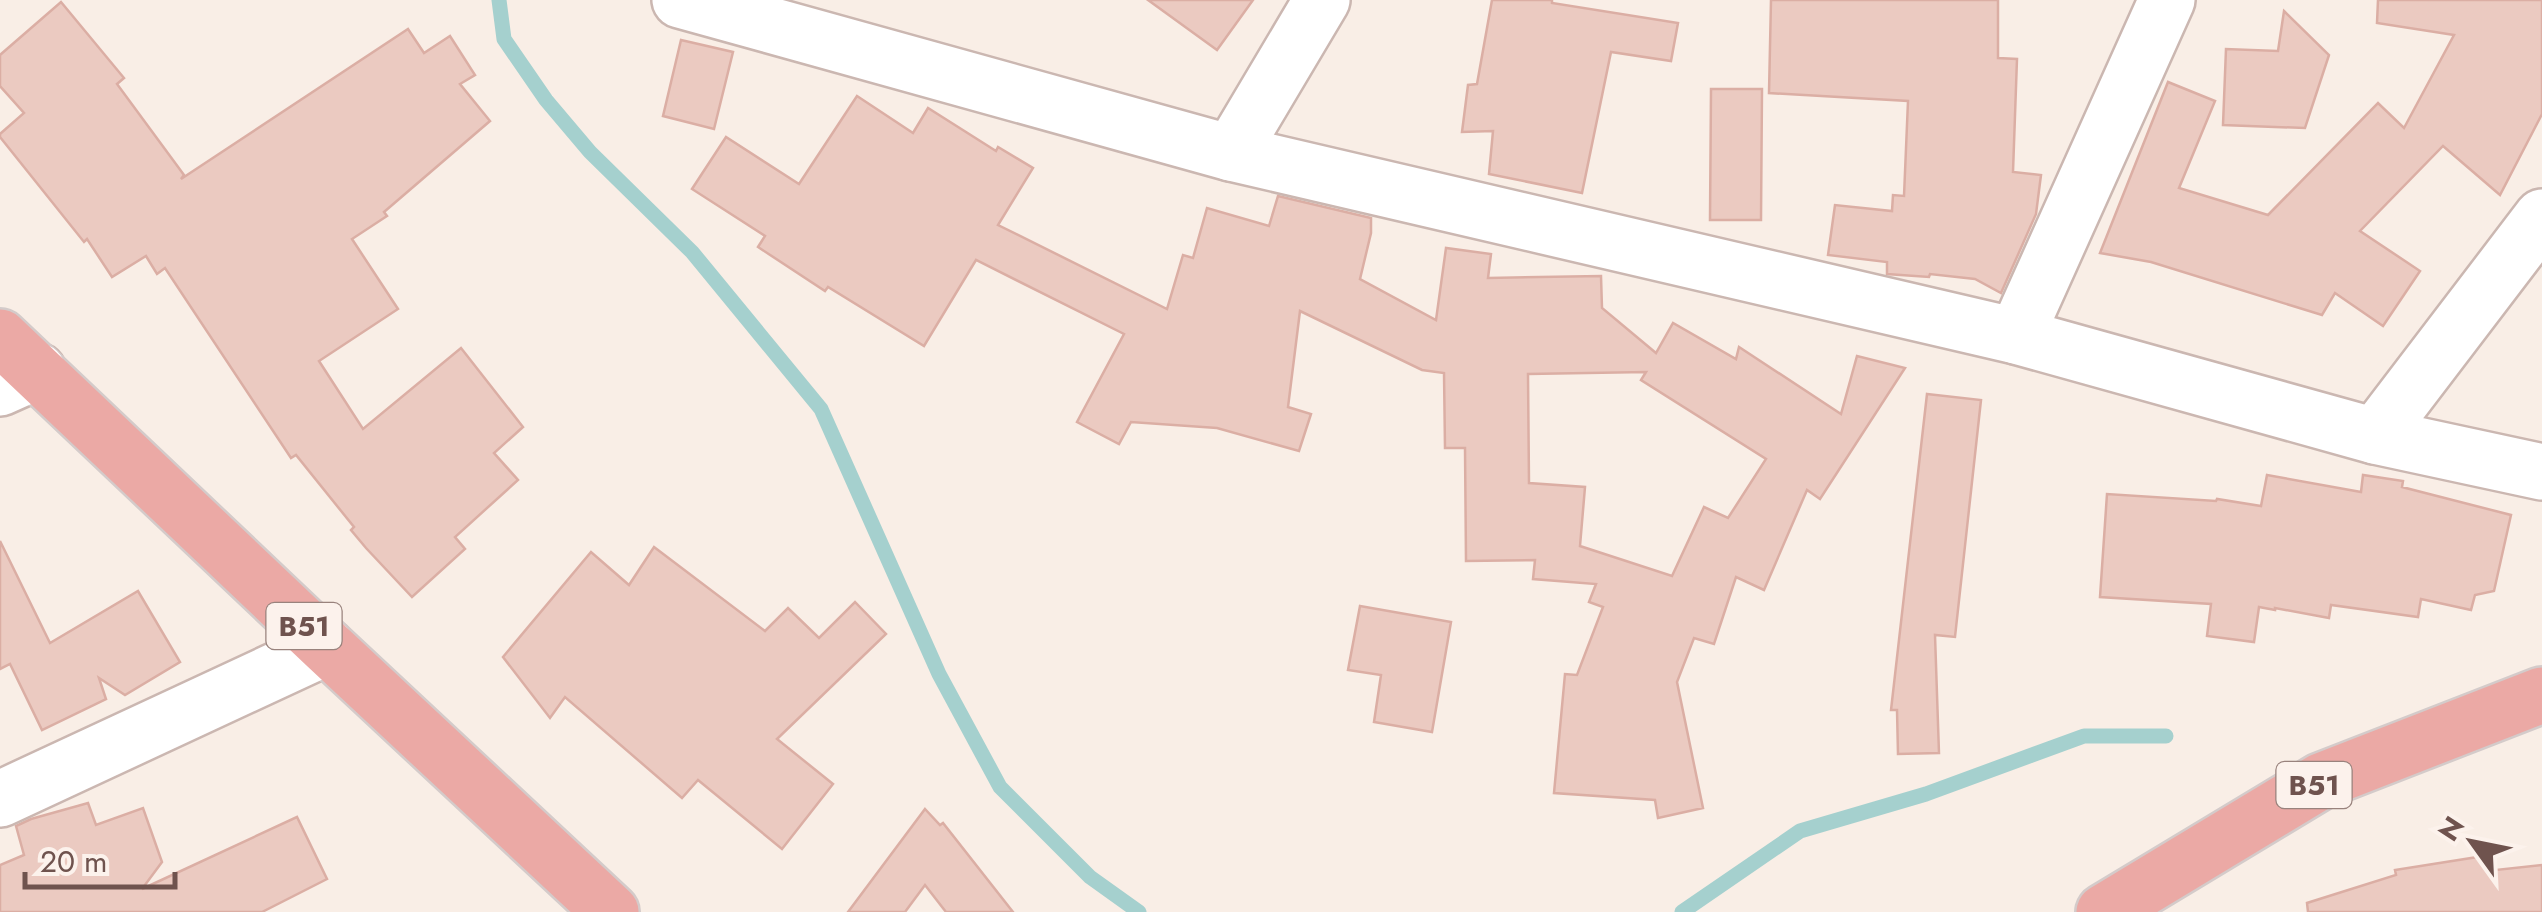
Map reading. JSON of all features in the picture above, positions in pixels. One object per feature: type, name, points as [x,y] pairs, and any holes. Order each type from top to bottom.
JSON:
[{"type":"highway","name":"B51","points":[[13,365],[327,647],[612,912]]},
{"type":"highway","name":"B51","points":[[2104,912],[2321,781],[2542,696]]},
{"type":"street","points":[[680,0],[1231,153],[2016,336],[2375,436],[2542,472]]},
{"type":"street","points":[[1231,153],[1322,0]]},
{"type":"street","points":[[2016,336],[2166,0]]},
{"type":"street","points":[[2375,436],[2542,218]]},
{"type":"street","points":[[0,799],[327,647]]},
{"type":"building","points":[[1148,0],[1253,0],[1217,50]]},
{"type":"building","points":[[1492,0],[1552,0],[1678,23],[1671,61],[1611,52],[1582,193],[1489,174],[1493,131],[1462,132],[1468,85],[1477,84]]},
{"type":"building","points":[[1771,0],[1998,0],[1998,58],[2017,59],[2013,172],[2041,175],[2036,214],[2001,293],[1975,279],[1887,274],[1887,262],[1828,255],[1835,205],[1892,211],[1893,195],[1904,196],[1908,101],[1769,93]]},
{"type":"building","points":[[2378,0],[2542,0],[2542,114],[2500,195],[2443,146],[2360,231],[2420,271],[2383,326],[2335,293],[2322,315],[2151,262],[2100,253],[2168,82],[2215,101],[2179,188],[2268,215],[2378,103],[2404,128],[2454,35],[2377,23]]},
{"type":"building","points":[[61,2],[124,78],[117,84],[184,175],[181,179],[408,29],[424,53],[450,36],[475,75],[460,84],[490,121],[384,212],[387,216],[352,239],[398,309],[319,361],[363,429],[461,348],[523,427],[494,453],[518,480],[455,537],[465,549],[412,597],[351,530],[354,527],[296,455],[291,458],[165,268],[157,274],[146,256],[112,277],[87,239],[84,242],[0,137],[24,113],[0,86],[0,55]]},
{"type":"building","points":[[2284,11],[2329,55],[2305,128],[2223,125],[2226,49],[2278,51]]},
{"type":"building","points":[[681,40],[733,52],[714,129],[663,116]]},
{"type":"building","points":[[1711,89],[1762,89],[1761,220],[1710,220]]},
{"type":"building","points":[[857,96],[913,133],[928,108],[996,151],[998,147],[1033,168],[998,225],[1167,309],[1183,255],[1193,258],[1207,208],[1269,226],[1278,196],[1371,218],[1360,279],[1436,320],[1446,248],[1491,254],[1488,278],[1601,276],[1602,308],[1656,353],[1673,323],[1736,359],[1739,347],[1841,414],[1857,356],[1905,368],[1820,499],[1807,490],[1764,590],[1736,577],[1714,644],[1694,638],[1677,682],[1703,808],[1658,818],[1655,800],[1554,793],[1565,674],[1577,675],[1603,607],[1589,602],[1596,584],[1533,579],[1535,560],[1466,561],[1465,448],[1445,448],[1444,373],[1422,370],[1300,311],[1288,407],[1311,414],[1299,451],[1217,428],[1131,422],[1119,444],[1077,422],[1124,334],[976,260],[924,346],[828,287],[825,291],[758,247],[765,236],[692,189],[726,137],[799,184]],"holes":[[[1646,372],[1641,380],[1766,459],[1728,518],[1704,507],[1672,576],[1580,546],[1585,487],[1529,483],[1528,374]]]},
{"type":"building","points":[[1927,394],[1981,400],[1955,637],[1935,635],[1939,753],[1898,754],[1897,710],[1891,710]]},
{"type":"building","points":[[2267,475],[2361,492],[2363,475],[2403,481],[2402,487],[2511,515],[2494,591],[2475,595],[2471,610],[2421,599],[2418,617],[2331,605],[2329,618],[2259,607],[2254,642],[2207,636],[2211,604],[2100,597],[2107,494],[2217,499],[2261,506]]},
{"type":"building","points":[[0,541],[50,643],[138,591],[180,662],[125,695],[99,678],[106,699],[42,730],[10,664],[0,669]]},
{"type":"building","points":[[654,547],[765,631],[788,608],[819,638],[855,602],[886,634],[777,739],[833,784],[782,849],[698,780],[682,798],[565,697],[550,718],[503,657],[591,552],[629,585]]},
{"type":"building","points":[[1360,606],[1451,622],[1432,732],[1374,722],[1381,675],[1348,670]]},
{"type":"building","points":[[88,803],[96,825],[143,808],[162,862],[142,889],[297,817],[327,879],[262,912],[0,912],[0,865],[24,855],[16,826]]},
{"type":"building","points":[[925,809],[940,825],[943,823],[1013,912],[946,912],[925,885],[905,912],[848,912]]},
{"type":"building","points":[[2484,856],[2487,871],[2542,865],[2542,912],[2308,912],[2307,903],[2396,875],[2395,870]]},
{"type":"waterway","points":[[499,0],[504,39],[546,100],[590,152],[692,252],[821,409],[939,674],[1000,787],[1090,877],[1139,912]]},
{"type":"waterway","points":[[1682,912],[1800,831],[1926,794],[2084,736],[2166,736]]}]
